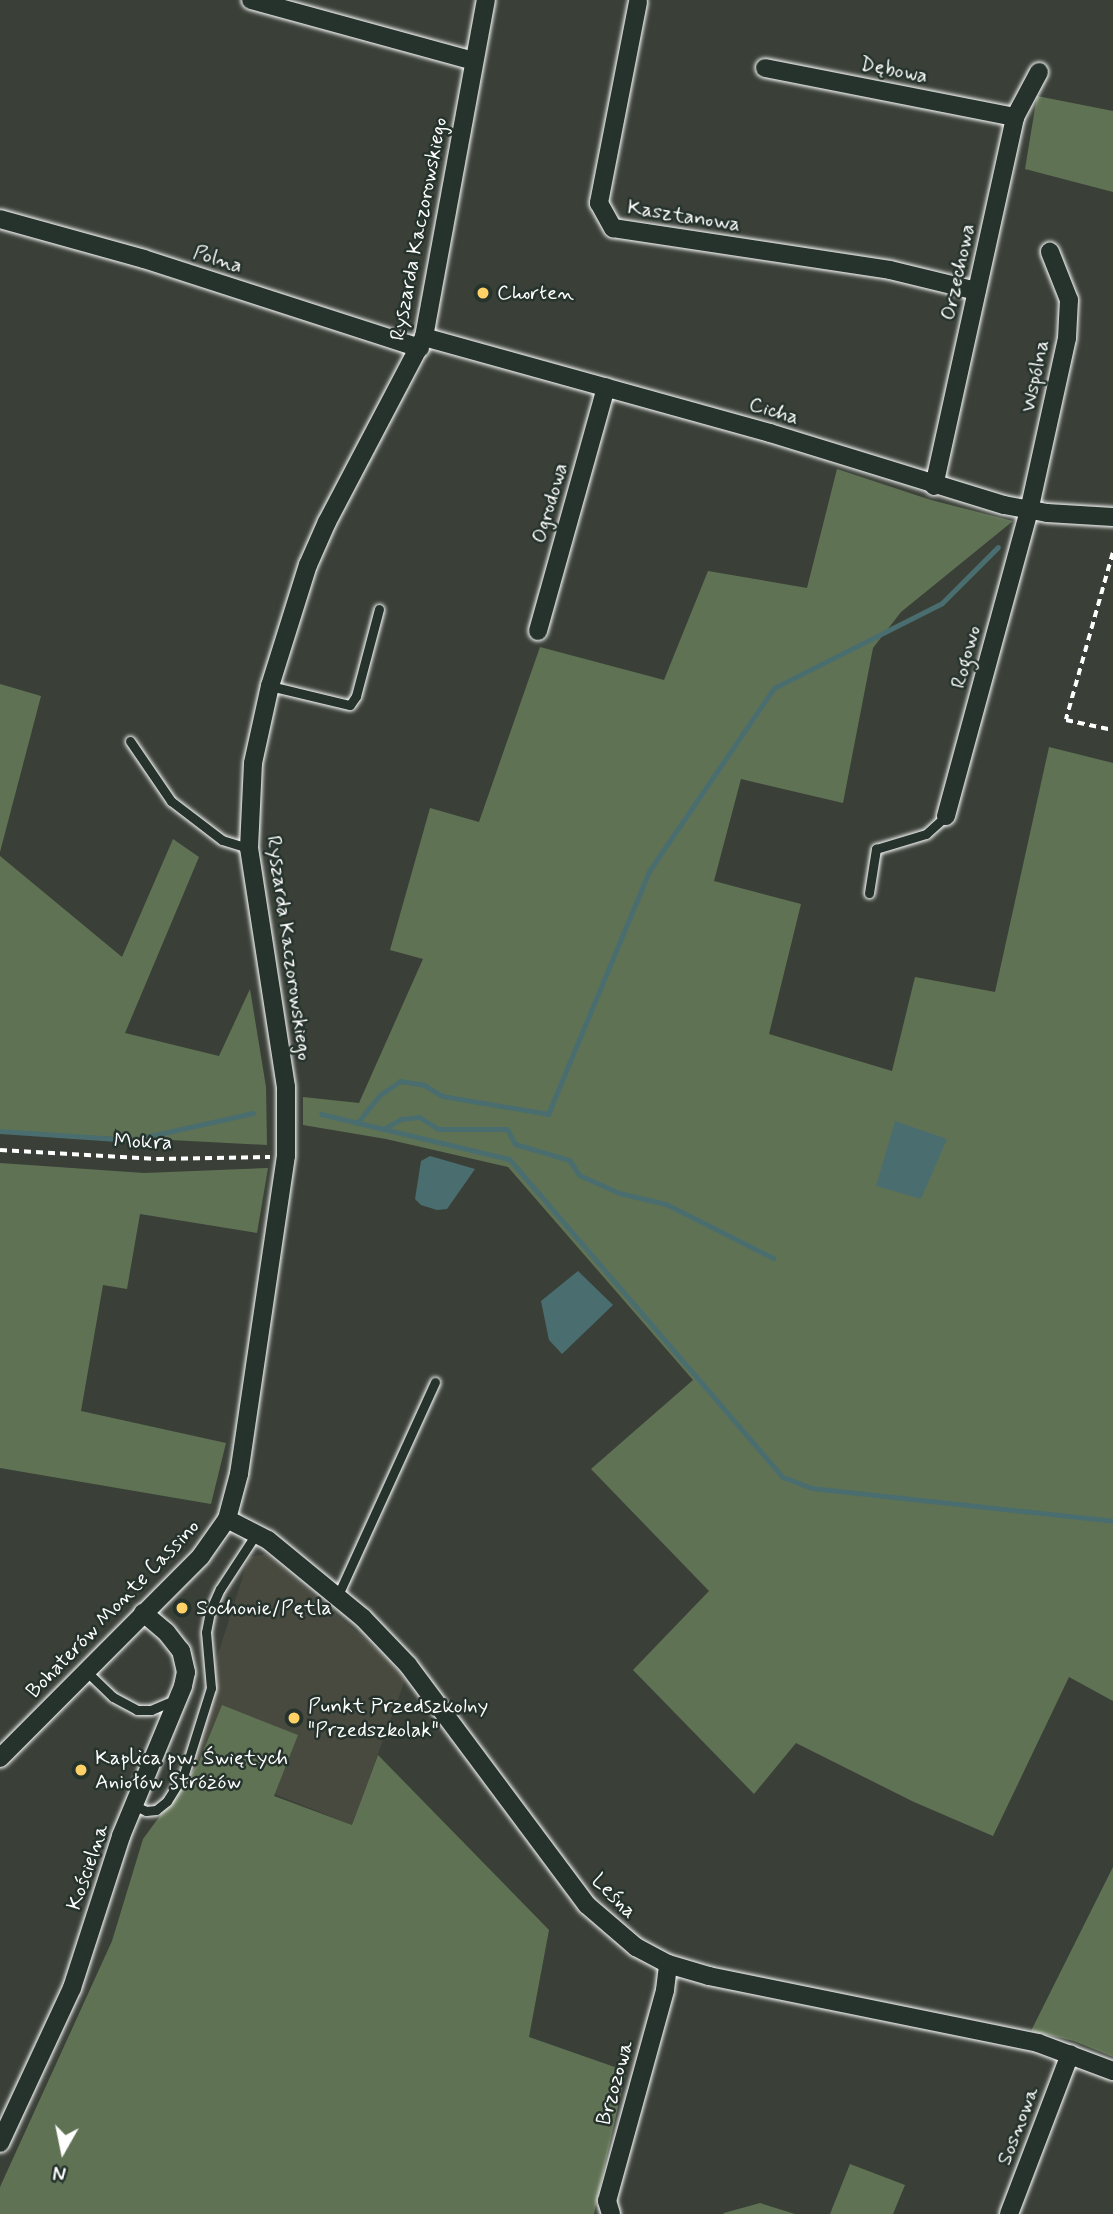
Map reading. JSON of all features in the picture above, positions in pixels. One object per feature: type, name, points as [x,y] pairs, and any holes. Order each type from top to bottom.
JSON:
[{"type":"street","points":[[251,0],[474,61]]},
{"type":"street","name":"Ryszarda Kaczorowskiego","points":[[227,1519],[240,1474],[286,1156],[286,1087],[249,848],[253,763],[270,686],[292,610],[318,543],[422,342],[486,0]]},
{"type":"street","name":"Kasztanowa","points":[[638,2],[599,202],[613,228],[890,270],[977,291]]},
{"type":"street","name":"Dębowa","points":[[765,68],[1015,117]]},
{"type":"street","name":"Orzechowa","points":[[934,486],[1015,117],[1039,72]]},
{"type":"street","name":"Polna","points":[[0,219],[422,342]]},
{"type":"street","name":"Wspólna","points":[[1029,511],[1068,338],[1069,300],[1050,253]]},
{"type":"street","name":"Cicha","points":[[422,342],[606,387],[770,433],[934,486],[1029,511],[1113,517]]},
{"type":"street","name":"Ogrodowa","points":[[538,631],[606,387]]},
{"type":"street","name":"Rogowo","points":[[946,816],[1029,511]]},
{"type":"street","name":"Leśna","points":[[227,1519],[268,1540],[338,1595],[408,1665],[587,1905],[636,1947],[668,1964],[709,1976],[1038,2043],[1113,2071]]},
{"type":"street","name":"Bohaterów Monte Cassino","points":[[0,1758],[201,1556],[227,1519]]},
{"type":"street","name":"Kościelna","points":[[0,2143],[72,1987],[121,1836],[178,1698],[186,1672],[184,1658],[166,1632],[144,1613]]},
{"type":"street","name":"Brzozowa","points":[[611,2214],[607,2201],[666,1990],[668,1964]]},
{"type":"street","name":"Sosnowa","points":[[1009,2214],[1070,2054]]},
{"type":"lane","points":[[270,686],[350,705],[356,696],[379,609]]},
{"type":"lane","points":[[130,741],[171,802],[222,840],[249,848]]},
{"type":"lane","points":[[869,893],[876,849],[926,834],[946,816]]},
{"type":"lane","points":[[338,1595],[435,1382]]},
{"type":"lane","points":[[135,1806],[146,1811],[156,1810],[167,1801],[184,1774],[211,1688],[206,1632],[210,1611],[220,1589],[256,1534]]},
{"type":"lane","points":[[87,1671],[113,1697],[137,1710],[162,1707],[178,1698]]},
{"type":"path","points":[[1113,553],[1066,720],[1113,730]]},
{"type":"path","name":"Mokra","points":[[0,1150],[157,1159],[286,1156]]},
{"type":"shaded area","name":"Punkt Przedszkolny \"Przedszkolak\"","points":[[266,1554],[390,1661],[405,1680],[352,1825],[185,1758],[249,1557]]},
{"type":"green space","points":[[1037,96],[1113,111],[1113,192],[1025,169]]},
{"type":"green space","points":[[837,469],[931,500],[1013,521],[901,612],[873,648],[843,803],[741,779],[714,881],[801,904],[769,1034],[892,1071],[915,977],[995,992],[1049,747],[1113,763],[1113,1701],[1069,1677],[993,1836],[914,1802],[796,1743],[754,1794],[633,1670],[709,1591],[591,1469],[693,1380],[508,1167],[386,1139],[303,1125],[303,1097],[359,1103],[423,959],[390,950],[430,808],[479,822],[540,647],[664,680],[708,571],[807,588]]},
{"type":"green space","points":[[0,684],[41,696],[0,852]]},
{"type":"green space","points":[[173,839],[199,857],[125,1033],[219,1056],[250,989],[266,1087],[267,1145],[0,1131],[0,856],[122,957]]},
{"type":"green space","points":[[0,1163],[144,1173],[268,1168],[257,1233],[140,1214],[127,1289],[103,1285],[81,1411],[226,1443],[211,1504],[0,1468]]},
{"type":"green space","points":[[222,1705],[298,1735],[274,1796],[352,1825],[378,1755],[549,1930],[529,2037],[626,2071],[594,2214],[0,2214],[0,2187],[112,1941],[143,1839],[198,1764]]},
{"type":"green space","points":[[1113,1867],[1113,2057],[1074,2041],[1031,2031]]},
{"type":"green space","points":[[850,2164],[905,2185],[893,2214],[830,2214]]},
{"type":"green space","points":[[760,2203],[795,2214],[723,2214],[724,2213]]},
{"type":"water","points":[[895,1121],[947,1139],[921,1199],[876,1186]]},
{"type":"water","points":[[430,1156],[475,1169],[447,1209],[437,1210],[421,1205],[415,1199],[421,1161]]},
{"type":"water","points":[[578,1271],[613,1305],[562,1354],[549,1340],[541,1301]]},
{"type":"waterway","points":[[357,1123],[380,1095],[400,1081],[424,1085],[442,1096],[548,1114],[649,871],[774,688],[942,603],[998,547]]},
{"type":"waterway","points":[[0,1131],[132,1140],[253,1113]]},
{"type":"waterway","points":[[321,1114],[509,1159],[783,1477],[811,1488],[1113,1521]]},
{"type":"waterway","points":[[383,1129],[401,1119],[419,1117],[438,1129],[507,1129],[515,1144],[569,1160],[579,1175],[619,1193],[666,1204],[773,1258]]},
{"type":"place","name":"Chorten","points":[[483,293]]},
{"type":"place","name":"Sochonie/Pętla","points":[[182,1608]]},
{"type":"place","name":"Punkt Przedszkolny \"Przedszkolak\"","points":[[294,1718]]},
{"type":"place","name":"Kaplica pw. Świętych Aniołów Stróżów","points":[[81,1770]]}]
